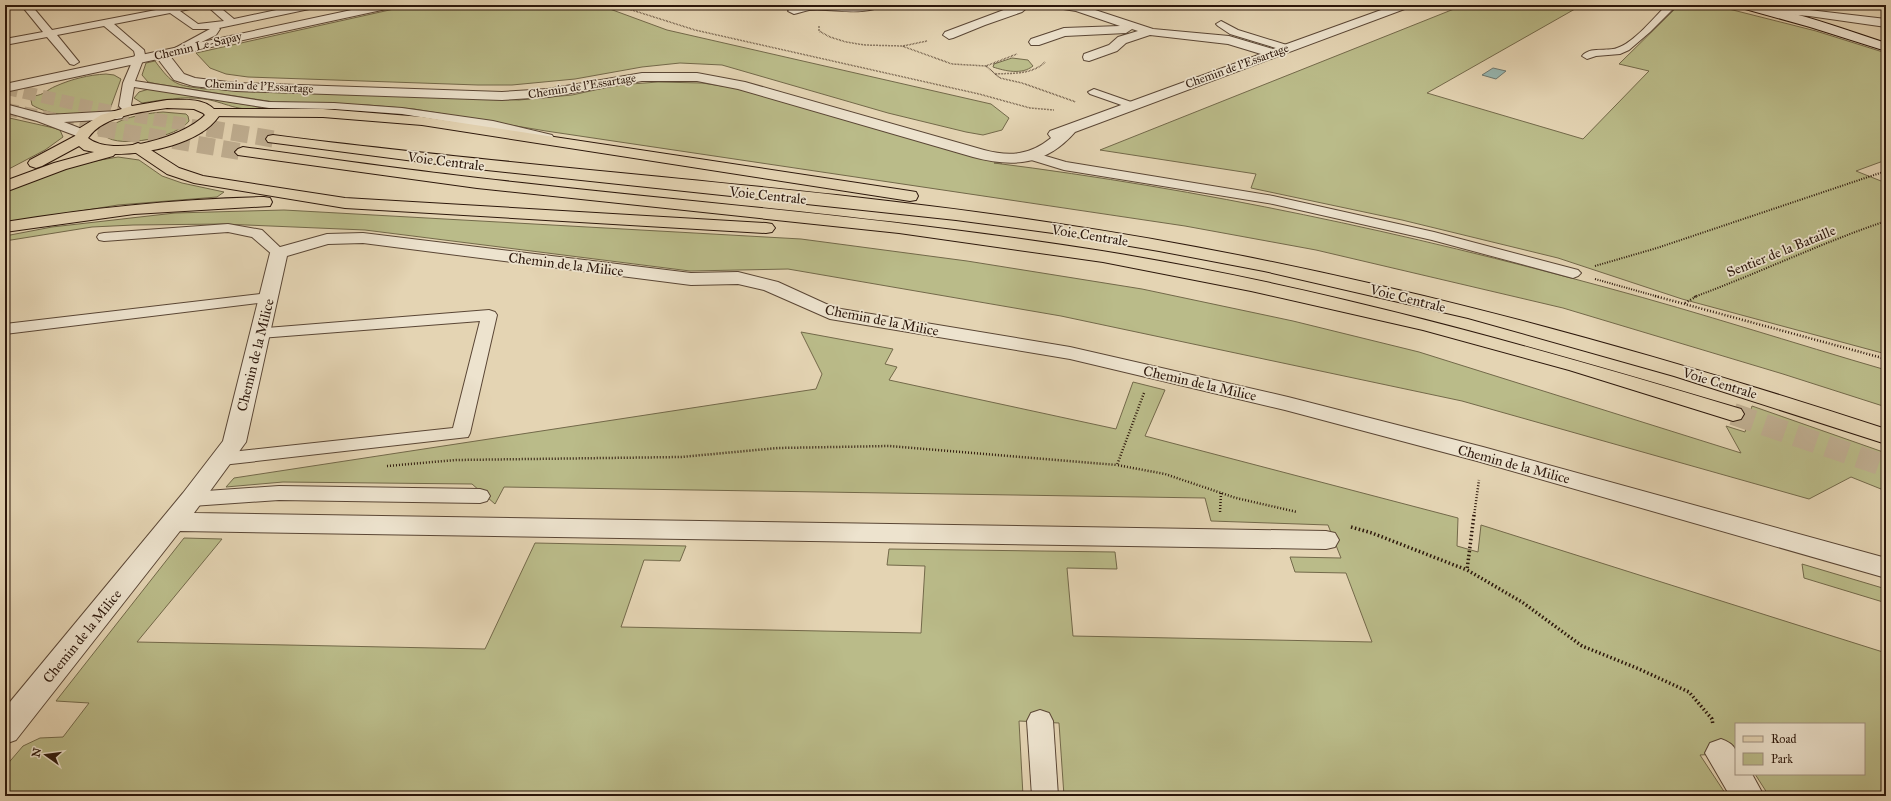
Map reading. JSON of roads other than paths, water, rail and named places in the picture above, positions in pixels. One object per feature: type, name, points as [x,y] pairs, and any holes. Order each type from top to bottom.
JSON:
[{"type":"main road","points":[[5,177],[36,163],[81,137],[91,126],[123,113],[167,104],[186,104],[206,108],[211,113],[323,113],[422,121],[885,192],[1161,238],[1319,271],[1433,300],[1616,352]]},
{"type":"main road","points":[[5,187],[60,166],[122,150],[164,143],[194,132],[207,124],[212,116],[211,113]]},
{"type":"main road","points":[[81,137],[83,144],[93,148],[122,150]]},
{"type":"main road","name":"Voie Centrale","points":[[273,139],[440,160],[831,201],[983,219],[1071,231],[1196,253],[1344,282],[1431,303],[1616,352],[1726,385],[1886,437]]},
{"type":"main road","points":[[138,148],[173,171],[200,180],[345,203]]},
{"type":"main road","name":"Voie Centrale","points":[[243,152],[441,179],[969,237],[1103,257],[1251,285],[1339,304],[1495,343],[1733,414]]},
{"type":"main road","points":[[5,227],[93,213],[169,205],[241,202],[345,203],[762,228],[923,241],[1251,285]]},
{"type":"street","name":"Chemin Le-Sapay","points":[[5,88],[71,68],[137,60],[391,5]]},
{"type":"street","points":[[794,11],[809,7],[840,10],[857,9],[877,5]]},
{"type":"street","points":[[1055,5],[1078,8],[1152,32],[1229,40],[1272,53]]},
{"type":"street","name":"Chemin de l'Essartage","points":[[958,147],[990,149],[1004,148],[1016,146],[1069,130],[1125,107],[1406,5]]},
{"type":"street","points":[[1742,5],[1814,24],[1886,47]]},
{"type":"street","points":[[993,6],[1027,6]]},
{"type":"street","points":[[949,35],[1027,6]]},
{"type":"street","points":[[1762,10],[1809,13],[1886,23]]},
{"type":"street","points":[[1035,42],[1064,32],[1137,28]]},
{"type":"street","points":[[1089,57],[1113,48],[1122,40],[1152,32]]},
{"type":"street","name":"Chemin de l'Essartage","points":[[161,54],[179,77],[193,82],[236,87],[502,96],[548,93],[642,77],[697,77],[740,85],[994,158],[1020,159],[1032,156],[1049,147],[1069,130]]},
{"type":"street","points":[[20,112],[21,103],[27,94],[71,68]]},
{"type":"street","points":[[5,108],[42,118],[81,137]]},
{"type":"street","points":[[42,118],[123,113]]},
{"type":"street","name":"Chemin de la Milice","points":[[5,731],[174,522],[234,442],[279,253],[327,239],[363,238],[692,279],[738,278],[771,286],[830,313],[1070,353],[1288,404],[1483,456],[1886,568]]},
{"type":"street","points":[[174,522],[1334,533]]},
{"type":"street","points":[[1721,753],[1748,796]]},
{"type":"lane","points":[[26,5],[51,34],[71,68]]},
{"type":"lane","points":[[5,42],[197,5]]},
{"type":"lane","points":[[211,5],[232,22]]},
{"type":"lane","points":[[172,10],[196,27],[212,26],[314,5]]},
{"type":"lane","points":[[1587,56],[1592,54],[1614,52],[1626,48],[1672,5]]},
{"type":"lane","points":[[107,23],[108,26],[136,46],[140,55],[129,83],[123,113]]},
{"type":"lane","points":[[1221,24],[1234,32],[1286,48]]},
{"type":"lane","points":[[179,50],[212,33],[215,29],[212,26]]},
{"type":"lane","points":[[129,83],[269,105],[361,107],[402,110],[493,125],[566,143]]},
{"type":"lane","points":[[1094,92],[1125,107]]},
{"type":"lane","points":[[1032,156],[1064,166],[1287,203],[1434,236],[1573,273]]},
{"type":"lane","points":[[104,237],[197,229],[228,228],[257,233],[279,253]]},
{"type":"lane","points":[[5,329],[269,298]]},
{"type":"lane","points":[[222,459],[461,433],[489,314],[260,333]]},
{"type":"lane","points":[[192,499],[279,493],[480,496]]},
{"type":"lane","points":[[1040,721],[1045,796]]},
{"type":"water","points":[[1493,68],[1506,71],[1496,79],[1482,75]]},
{"type":"tunnel","points":[[5,88],[112,112],[213,129]]},
{"type":"tunnel","points":[[5,109],[99,128]]},
{"type":"tunnel","points":[[99,128],[243,152]]},
{"type":"tunnel","points":[[99,128],[104,129]]},
{"type":"tunnel","points":[[207,128],[213,129]]},
{"type":"tunnel","points":[[213,129],[273,139]]},
{"type":"tunnel","points":[[1733,414],[1886,466]]}]
